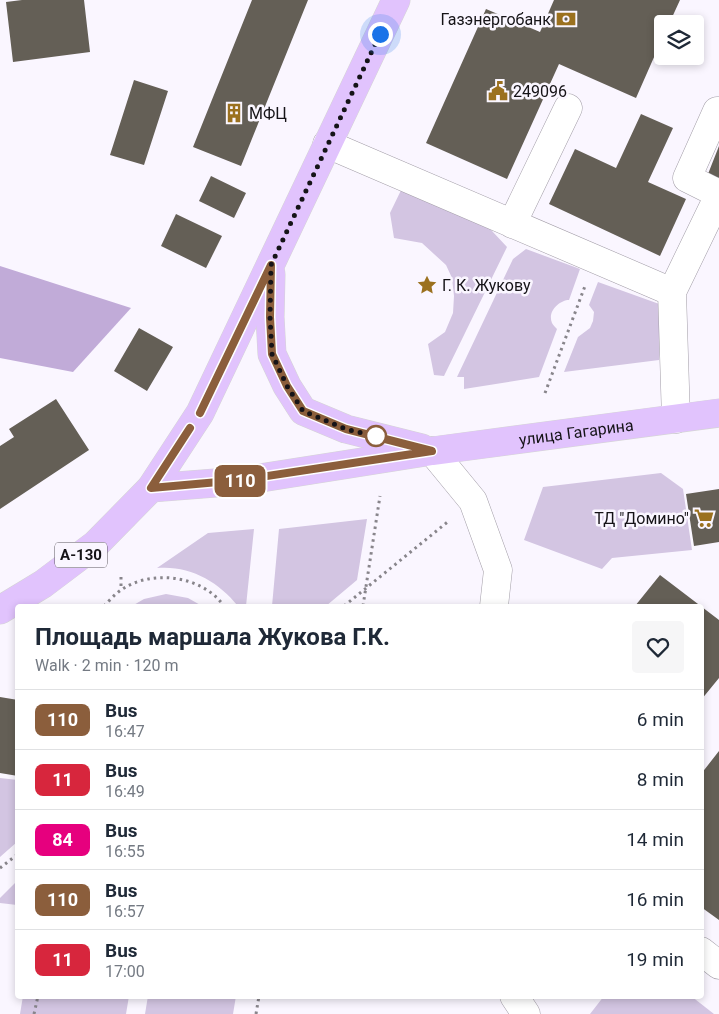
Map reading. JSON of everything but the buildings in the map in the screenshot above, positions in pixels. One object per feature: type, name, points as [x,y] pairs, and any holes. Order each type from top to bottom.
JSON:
[{"type":"main road","name":"А-130","points":[[0,610],[43,584],[96,544],[151,488],[200,413],[396,0]]},
{"type":"main road","points":[[271,265],[270,317],[272,354],[287,386],[303,411],[346,429],[432,451]]},
{"type":"main road","name":"улица Гагарина","points":[[151,488],[241,480],[432,451],[719,413]]},
{"type":"lane","points":[[512,224],[568,108]]},
{"type":"lane","points":[[676,419],[672,292],[719,194],[687,178],[717,111]]},
{"type":"lane","points":[[327,144],[672,292]]},
{"type":"lane","points":[[432,451],[473,501],[498,570],[494,604]]},
{"type":"lane","points":[[704,952],[719,965]]},
{"type":"lane","points":[[516,999],[526,1014]]},
{"type":"path","points":[[545,393],[595,260]]},
{"type":"path","points":[[363,604],[380,496]]},
{"type":"path","points":[[346,604],[473,501]]},
{"type":"path","points":[[121,577],[121,590]]},
{"type":"path","points":[[106,604],[121,590],[146,579],[173,577],[199,585],[222,604]]},
{"type":"path","points":[[0,868],[15,856]]},
{"type":"path","points":[[34,1014],[37,999]]},
{"type":"path","points":[[256,1014],[258,999]]},
{"type":"shaded area","points":[[405,182],[478,216],[507,247],[444,376],[434,375],[428,344],[445,332],[453,313],[452,278],[446,265],[422,243],[394,238],[390,213]]},
{"type":"shaded area","points":[[526,249],[580,269],[569,300],[558,304],[551,314],[552,323],[557,329],[539,377],[464,389],[464,377],[457,377],[513,259]]},
{"type":"shaded area","points":[[0,266],[131,308],[73,372],[0,358]]},
{"type":"shaded area","points":[[598,282],[662,305],[659,360],[564,372],[578,337],[590,328],[593,321],[594,312],[589,305]]},
{"type":"shaded area","points":[[661,473],[683,489],[692,550],[612,558],[602,569],[524,540],[543,487]]},
{"type":"shaded area","points":[[367,519],[357,580],[328,604],[272,604],[279,529]]},
{"type":"shaded area","points":[[254,529],[246,604],[236,604],[221,589],[202,576],[180,569],[157,568],[208,533]]},
{"type":"shaded area","points":[[166,594],[188,598],[198,604],[135,604],[144,599]]},
{"type":"shaded area","points":[[0,778],[15,780],[15,844],[0,857]]},
{"type":"shaded area","points":[[15,883],[15,905],[0,903],[0,898]]},
{"type":"shaded area","points":[[22,999],[128,999],[126,1014],[20,1014]]},
{"type":"shaded area","points":[[148,999],[236,999],[233,1014],[145,1014]]},
{"type":"shaded area","points":[[602,999],[695,999],[714,1014],[590,1014]]},
{"type":"bus line","name":"110","points":[[190,428],[151,488],[241,480],[432,451],[346,429],[303,411],[287,386],[272,354],[270,317],[271,265],[200,413]]},
{"type":"place","name":"Газэнергобанк","points":[[566,19]]},
{"type":"place","name":"249096","points":[[498,91]]},
{"type":"place","name":"МФЦ","points":[[234,113]]},
{"type":"place","name":"Г. К. Жукову","points":[[427,285]]},
{"type":"place","name":"ТД \"Домино\"","points":[[704,518]]},
{"type":"route","points":[[376,436],[381,438],[346,429],[303,411],[287,386],[272,354],[270,317],[271,265],[380,34]]}]
